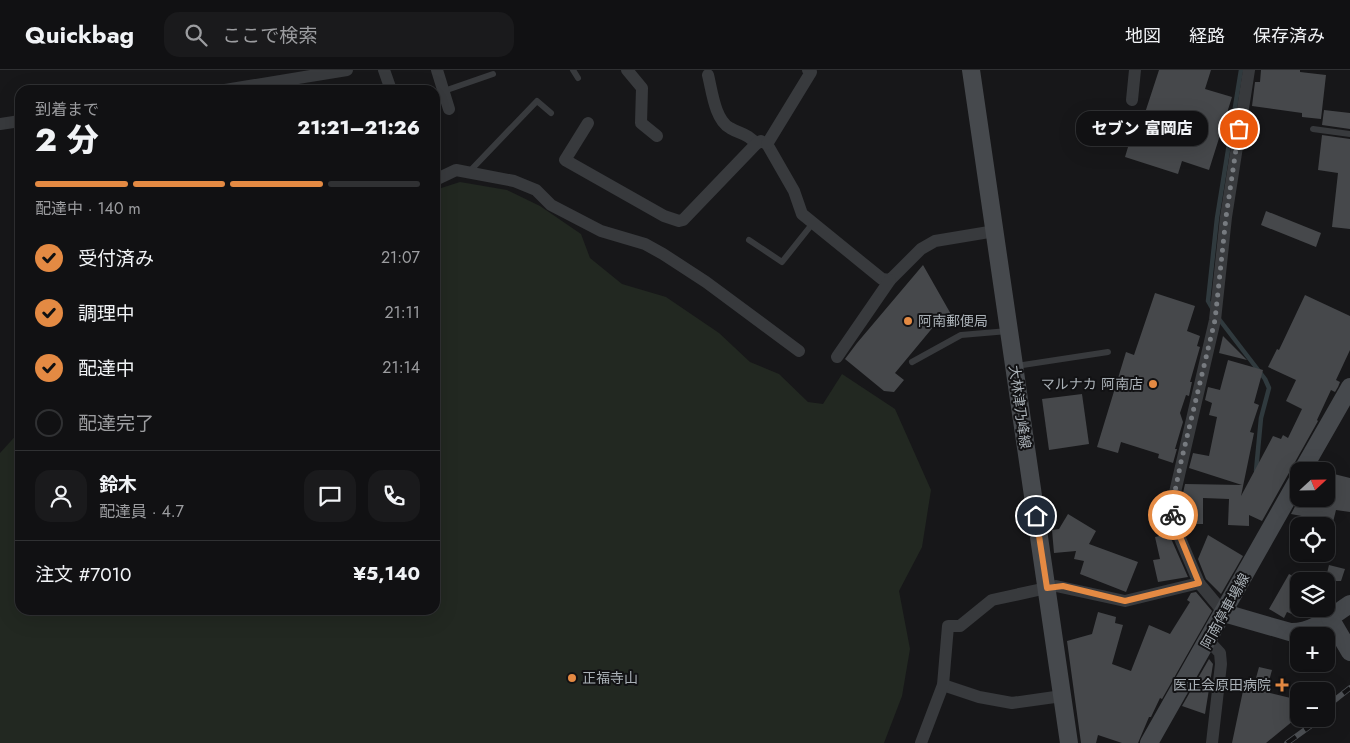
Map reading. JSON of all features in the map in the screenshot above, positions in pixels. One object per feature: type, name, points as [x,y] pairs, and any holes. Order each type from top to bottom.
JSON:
[{"type":"main road","name":"大林津乃峰線","points":[[971,70],[1069,743]]},
{"type":"main road","points":[[1307,462],[1350,387]]},
{"type":"main road","name":"阿南停車場線","points":[[1149,743],[1290,494]]},
{"type":"main road","points":[[1224,613],[1290,632],[1300,632],[1330,618],[1350,604]]},
{"type":"main road","points":[[1330,618],[1350,652]]},
{"type":"street","points":[[256,85],[348,70]]},
{"type":"street","points":[[384,70],[389,85]]},
{"type":"street","points":[[437,70],[449,109]]},
{"type":"street","points":[[627,70],[642,88],[642,123],[657,136]]},
{"type":"street","points":[[588,123],[565,160],[664,216],[678,221],[683,220],[762,144],[811,72],[808,70]]},
{"type":"street","points":[[1132,100],[1135,70]]},
{"type":"street","points":[[1224,613],[1199,583],[1174,522],[1173,501],[1216,315],[1226,217],[1249,70]]},
{"type":"street","points":[[708,75],[721,120],[729,128],[762,144],[794,191],[800,210],[813,223],[882,279],[890,280]]},
{"type":"street","points":[[0,124],[15,122]]},
{"type":"street","points":[[440,178],[456,170],[514,181],[536,190],[551,205],[601,232],[645,244],[663,254],[799,351]]},
{"type":"street","points":[[837,357],[890,280],[929,244],[995,231]]},
{"type":"street","points":[[922,743],[943,685],[948,626],[960,626],[992,600],[1063,586],[1125,601],[1199,583]]},
{"type":"street","points":[[1208,640],[1220,653],[1221,664],[1212,743]]},
{"type":"street","points":[[943,685],[979,697],[1012,703],[1062,696]]},
{"type":"lane","points":[[573,70],[578,78]]},
{"type":"lane","points":[[444,90],[493,74]]},
{"type":"lane","points":[[469,172],[537,101],[551,113]]},
{"type":"lane","points":[[1313,129],[1350,134]]},
{"type":"lane","points":[[749,240],[782,262],[813,223]]},
{"type":"lane","points":[[912,362],[961,335],[1009,331]]},
{"type":"lane","points":[[1014,366],[1108,352]]},
{"type":"shaded area","points":[[460,182],[507,190],[540,206],[581,234],[590,258],[622,284],[666,297],[719,333],[750,362],[779,374],[808,402],[823,404],[842,374],[895,409],[931,490],[922,547],[899,591],[910,649],[902,696],[884,743],[0,743],[0,453],[15,436],[15,615],[440,615],[440,188]]},
{"type":"building","points":[[1159,70],[1211,70],[1205,89],[1232,97],[1209,170],[1182,161],[1178,174],[1125,157],[1137,117],[1143,119]]},
{"type":"building","points":[[1261,70],[1300,70],[1300,72],[1326,75],[1321,119],[1302,117],[1302,113],[1252,106],[1255,82],[1260,82]]},
{"type":"building","points":[[1324,110],[1350,113],[1350,129],[1322,125]]},
{"type":"building","points":[[1322,135],[1350,139],[1350,229],[1332,227],[1338,173],[1318,170]]},
{"type":"building","points":[[1266,211],[1321,233],[1316,247],[1261,225]]},
{"type":"building","points":[[923,265],[956,323],[944,329],[939,320],[895,373],[904,380],[894,392],[884,391],[845,359]]},
{"type":"building","name":"マルナカ 阿南店","points":[[1155,293],[1195,306],[1187,331],[1200,336],[1197,346],[1200,347],[1190,382],[1192,382],[1189,396],[1186,395],[1180,413],[1183,422],[1173,463],[1158,458],[1159,454],[1121,442],[1118,453],[1097,447],[1126,352],[1134,355]]},
{"type":"building","points":[[1305,295],[1350,316],[1350,350],[1336,380],[1340,382],[1338,387],[1335,392],[1331,390],[1318,421],[1295,462],[1290,462],[1290,471],[1262,521],[1249,515],[1249,526],[1228,525],[1229,499],[1203,498],[1203,524],[1183,524],[1181,502],[1185,484],[1242,485],[1189,468],[1193,453],[1209,456],[1217,417],[1209,415],[1212,403],[1205,400],[1208,387],[1220,390],[1228,360],[1263,370],[1254,403],[1259,405],[1250,432],[1254,433],[1241,496],[1273,436],[1281,439],[1283,435],[1288,438],[1302,409],[1286,401],[1296,380],[1268,367],[1277,349],[1279,350]]},
{"type":"building","points":[[1223,336],[1247,360],[1219,353]]},
{"type":"building","points":[[1082,394],[1089,444],[1049,450],[1042,399]]},
{"type":"building","points":[[1335,474],[1350,478],[1350,512],[1336,510],[1334,517],[1307,517],[1291,514],[1294,508],[1335,508]]},
{"type":"building","points":[[1068,514],[1096,531],[1089,544],[1138,562],[1126,592],[1080,574],[1084,561],[1074,559],[1076,551],[1054,553],[1052,530],[1059,529]]},
{"type":"building","points":[[1169,534],[1188,577],[1158,582],[1153,560],[1160,559],[1155,537]]},
{"type":"building","points":[[1208,535],[1243,556],[1221,594],[1206,579],[1198,559]]},
{"type":"building","points":[[1329,565],[1345,569],[1341,581],[1335,581],[1335,572],[1327,572]]},
{"type":"building","points":[[1290,574],[1290,613],[1287,612],[1284,618],[1269,609]]},
{"type":"building","points":[[1196,592],[1212,611],[1162,699],[1160,698],[1151,717],[1149,717],[1138,743],[1122,743],[1098,735],[1096,743],[1081,743],[1067,641],[1092,634],[1098,612],[1116,617],[1115,623],[1123,625],[1112,664],[1131,671],[1149,625],[1170,634],[1190,602],[1187,600],[1191,593]]},
{"type":"building","points":[[1209,659],[1213,664],[1205,714],[1182,706]]},
{"type":"building","points":[[1259,667],[1272,670],[1266,692],[1290,698],[1290,723],[1266,743],[1232,743],[1244,686],[1253,689]]},
{"type":"waterway","points":[[1212,308],[1208,301],[1217,218],[1241,70]]},
{"type":"waterway","points":[[1219,319],[1265,379],[1269,388],[1261,418],[1256,471]]},
{"type":"railway","points":[[1335,700],[1350,688]]},
{"type":"railway","points":[[1287,743],[1309,727]]},
{"type":"way so far","points":[[1173,515],[1173,501],[1181,462],[1208,357],[1215,320],[1226,217],[1239,129]]},
{"type":"place","name":"セブン 富岡店","points":[[1239,129]]},
{"type":"place","name":"阿南郵便局","points":[[908,321]]},
{"type":"place","name":"マルナカ 阿南店","points":[[1153,384]]},
{"type":"place","name":"正福寺山","points":[[572,678]]},
{"type":"place","name":"医正会原田病院","points":[[1282,685]]},
{"type":"route","points":[[1036,516],[1047,588],[1063,586],[1125,601],[1199,583],[1196,571],[1182,546],[1173,515]]}]
